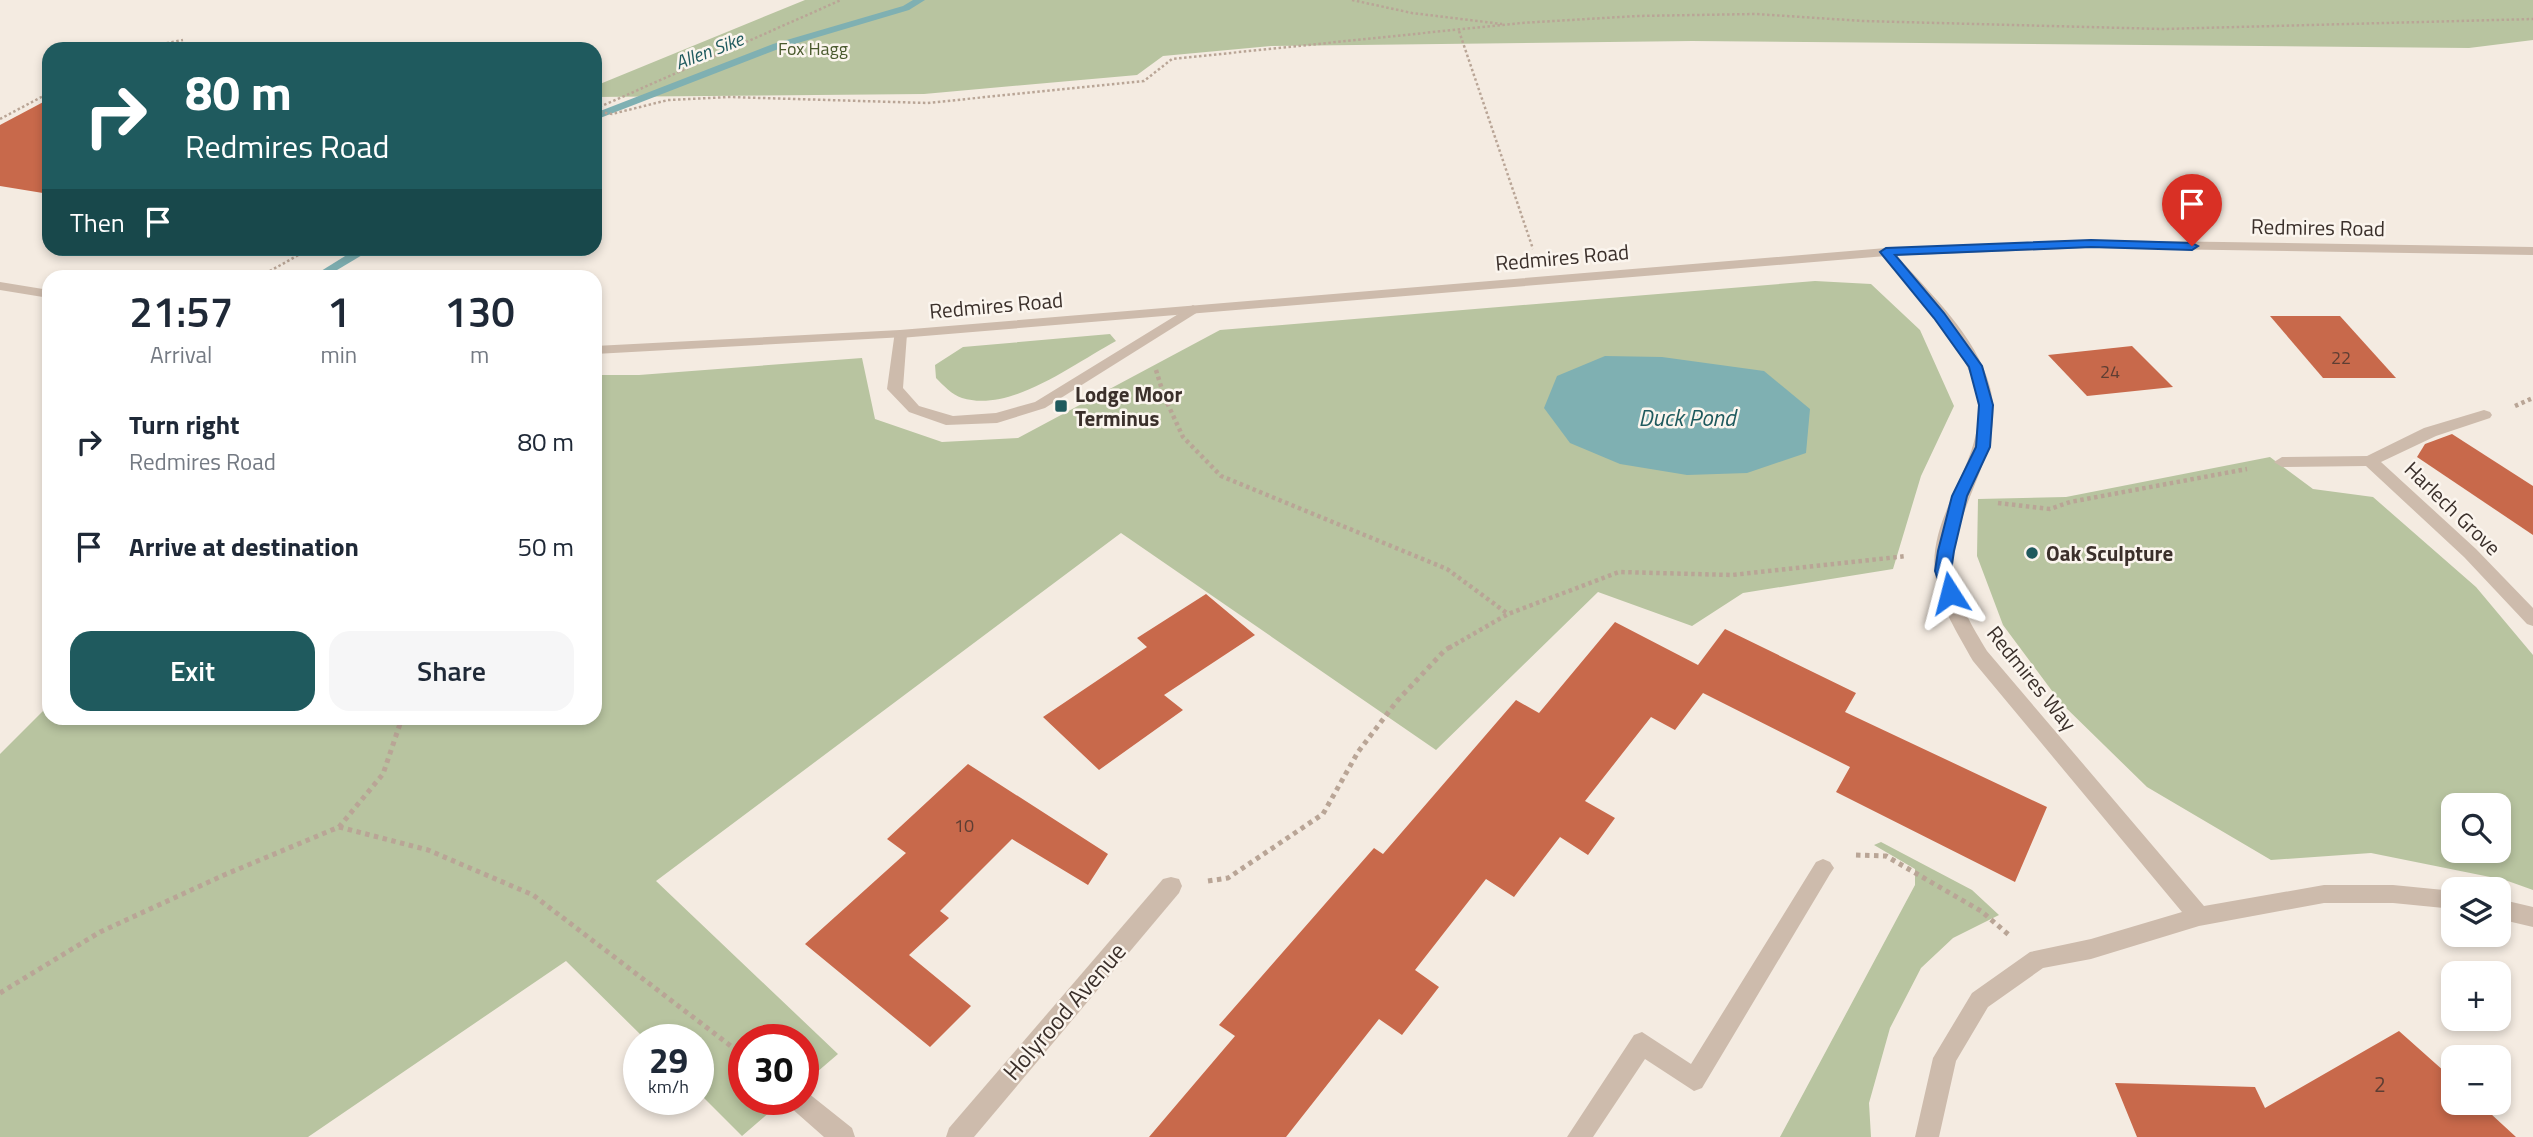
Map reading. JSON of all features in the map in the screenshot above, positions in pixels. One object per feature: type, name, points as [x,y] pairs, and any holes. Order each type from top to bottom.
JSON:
[{"type":"street","name":"Redmires Road","points":[[602,350],[900,334],[1886,252],[2091,244],[2533,251]]},
{"type":"street","name":"Redmires Way","points":[[1886,252],[1939,315],[1976,366],[1986,405],[1983,447],[1959,496],[1943,571],[1957,615],[1980,656],[2199,916]]},
{"type":"street","points":[[0,286],[42,293]]},
{"type":"street","points":[[900,334],[895,389],[914,409],[952,421],[998,418],[1040,405],[1193,309]]},
{"type":"street","name":"Harlech Grove","points":[[2282,462],[2370,461],[2430,432],[2484,415]]},
{"type":"street","name":"Harlech Grove","points":[[2370,461],[2470,553],[2533,619]]},
{"type":"street","points":[[1579,1137],[1642,1043],[1694,1080],[1823,868]]},
{"type":"street","name":"Holyrood Avenue","points":[[958,1137],[1171,886]]},
{"type":"street","points":[[1927,1137],[1945,1058],[1980,1000],[2038,959],[2091,949],[2199,916],[2324,894],[2393,894],[2441,899]]},
{"type":"street","points":[[2511,912],[2533,917]]},
{"type":"street","points":[[818,1115],[844,1137]]},
{"type":"path","points":[[602,107],[841,0]]},
{"type":"path","points":[[1352,0],[1412,13],[1510,25]]},
{"type":"path","points":[[602,112],[612,114],[668,100],[729,97],[927,103],[1144,81],[1172,60],[1510,25],[1637,16],[1756,14],[1863,21],[2163,29],[2267,28],[2481,18],[2533,19]]},
{"type":"path","points":[[1460,31],[1544,280]]},
{"type":"path","points":[[173,42],[183,40]]},
{"type":"path","points":[[0,119],[42,97]]},
{"type":"path","points":[[272,270],[297,256]]},
{"type":"path","points":[[1160,331],[1156,367],[1164,396],[1183,437],[1221,476],[1447,569],[1508,614]]},
{"type":"path","points":[[1959,496],[2050,509],[2070,502],[2282,462]]},
{"type":"path","points":[[1171,886],[1228,878],[1323,814],[1357,752],[1397,701],[1445,650],[1508,614],[1619,572],[1732,575],[1946,551]]},
{"type":"path","points":[[0,993],[100,932],[224,875],[339,827],[383,774],[400,725]]},
{"type":"path","points":[[339,827],[428,850],[533,895],[728,1044]]},
{"type":"path","points":[[1823,868],[1853,855],[1886,856],[1981,911],[2038,959]]},
{"type":"green space","name":"Fox Hagg","points":[[805,0],[2533,0],[2533,40],[2469,48],[1692,41],[1271,46],[1163,56],[1137,75],[924,94],[602,97],[602,83]]},
{"type":"green space","points":[[1815,281],[1871,284],[1920,330],[1954,406],[1921,476],[1893,569],[1743,593],[1692,626],[1598,592],[1436,750],[1121,533],[656,881],[806,1024],[728,1024],[728,1115],[766,1115],[742,1136],[714,1108],[714,1024],[630,1024],[566,961],[308,1137],[0,1137],[0,754],[42,712],[42,725],[602,725],[602,375],[639,375],[862,358],[875,419],[942,442],[1018,438],[1220,330]]},
{"type":"green space","points":[[1110,334],[1116,341],[1041,384],[1001,399],[981,401],[962,398],[936,378],[935,365],[963,347]]},
{"type":"green space","points":[[2270,457],[2313,489],[2373,497],[2476,587],[2533,655],[2533,890],[2511,882],[2511,877],[2490,877],[2371,853],[2271,860],[2147,787],[2061,703],[2003,625],[1977,556],[1978,499],[2066,497]]},
{"type":"green space","points":[[1881,842],[1972,890],[1999,915],[1953,938],[1921,968],[1890,1028],[1869,1103],[1871,1137],[1780,1137],[1915,885],[1915,869],[1874,845]]},
{"type":"green space","points":[[819,1036],[838,1054],[819,1070]]},
{"type":"water","name":"Duck Pond","points":[[1605,356],[1662,357],[1764,371],[1810,409],[1806,453],[1747,473],[1687,475],[1620,464],[1570,443],[1544,408],[1557,376]]},
{"type":"building","points":[[42,103],[42,193],[0,186],[0,125]]},
{"type":"building","points":[[2270,316],[2340,316],[2396,378],[2323,378]]},
{"type":"building","points":[[2132,346],[2173,387],[2087,396],[2048,355]]},
{"type":"building","points":[[2452,434],[2533,486],[2533,535],[2417,457],[2425,444]]},
{"type":"building","points":[[1206,594],[1255,635],[1164,695],[1183,710],[1099,770],[1043,717],[1147,647],[1137,638]]},
{"type":"building","points":[[1615,622],[1698,665],[1725,629],[1856,693],[1845,712],[2047,807],[2015,882],[1836,792],[1850,767],[1703,693],[1675,730],[1651,717],[1585,801],[1615,818],[1588,855],[1560,837],[1514,897],[1486,879],[1415,970],[1439,987],[1402,1035],[1379,1019],[1286,1137],[1149,1137],[1235,1036],[1219,1025],[1374,848],[1383,854],[1516,700],[1539,713]]},
{"type":"building","points":[[968,764],[1108,854],[1088,885],[1012,839],[940,911],[949,918],[909,955],[971,1006],[930,1047],[805,944],[906,853],[887,839]]},
{"type":"building","points":[[2399,1031],[2441,1068],[2441,1115],[2492,1115],[2516,1137],[2137,1137],[2115,1083],[2255,1087],[2265,1108]]},
{"type":"waterway","name":"Allen Sike","points":[[602,114],[777,46],[906,8],[920,0]]},
{"type":"waterway","name":"Allen Sike","points":[[330,270],[354,256]]},
{"type":"place","name":"Lodge Moor Terminus","points":[[1061,406]]},
{"type":"place","name":"Oak Sculpture","points":[[2032,553]]},
{"type":"route","points":[[1950,593],[1943,571],[1946,551],[1959,496],[1983,447],[1986,405],[1976,366],[1939,315],[1886,252],[2091,244],[2192,246]]}]
